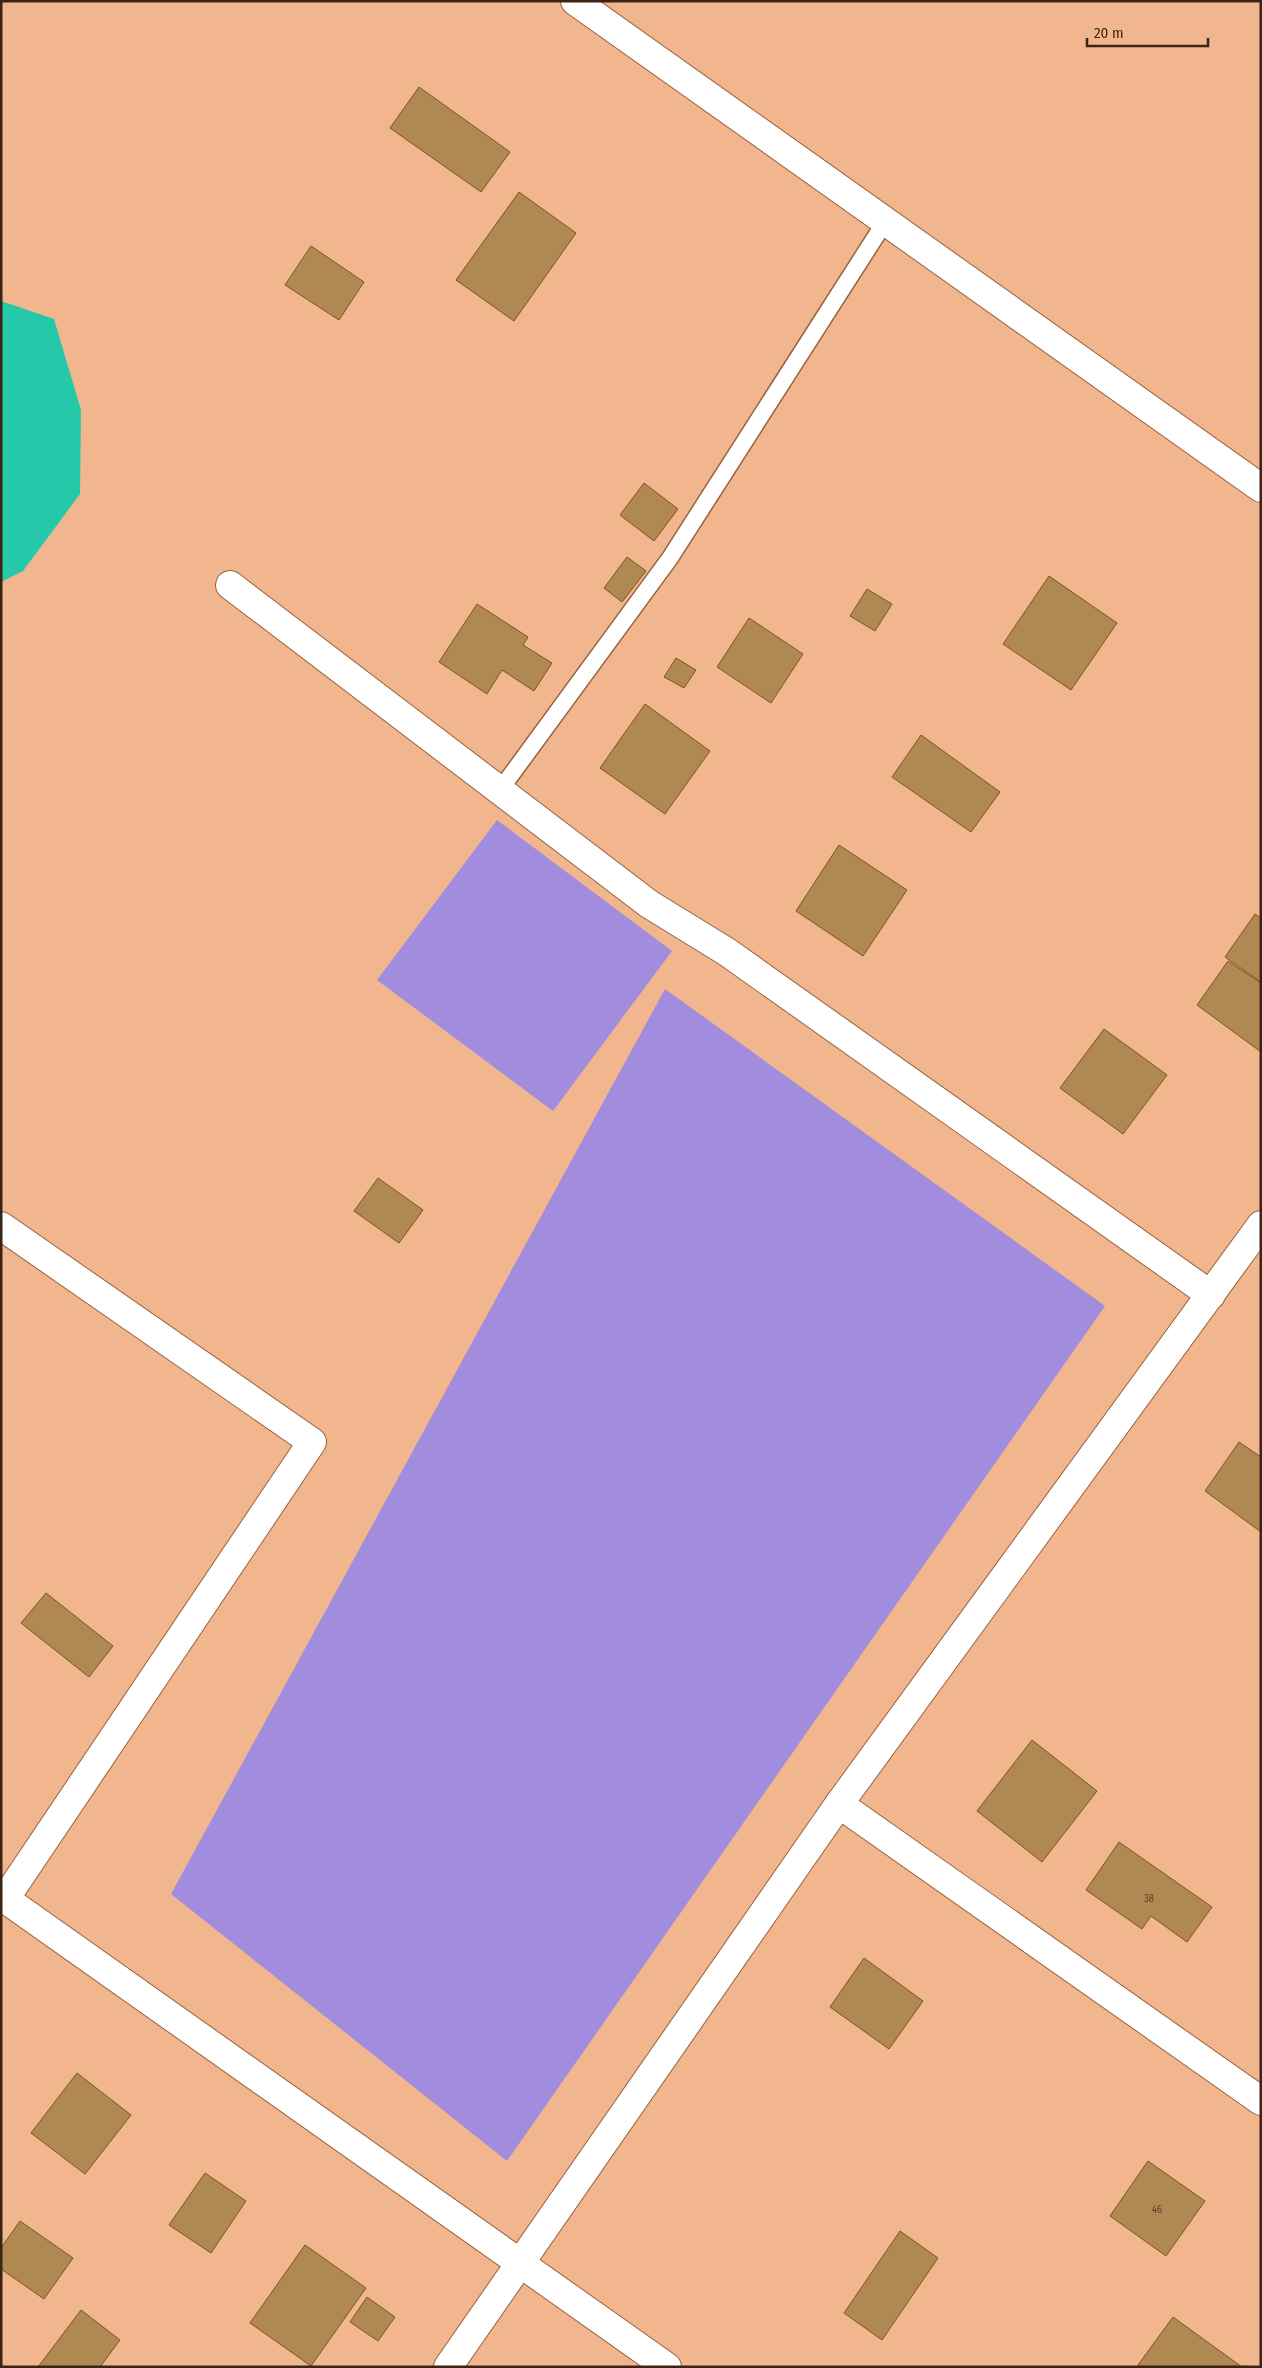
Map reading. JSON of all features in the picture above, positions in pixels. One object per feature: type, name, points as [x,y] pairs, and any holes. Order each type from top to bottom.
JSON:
[{"type":"street","points":[[575,1],[1261,488]]},
{"type":"street","points":[[230,585],[649,904],[728,952],[1211,1296]]},
{"type":"street","points":[[448,2367],[840,1804],[1261,1225]]},
{"type":"street","points":[[1,1226],[312,1442],[3,1898],[667,2367]]},
{"type":"street","points":[[840,1804],[1261,2101]]},
{"type":"lane","points":[[500,790],[670,558],[885,222]]},
{"type":"shaded area","points":[[497,820],[672,951],[553,1111],[377,980]]},
{"type":"shaded area","points":[[665,989],[1105,1306],[507,2161],[171,1894]]},
{"type":"water","points":[[1,301],[54,319],[81,410],[80,494],[23,571],[1,582]]},
{"type":"building","points":[[419,87],[510,152],[481,192],[390,128]]},
{"type":"building","points":[[519,192],[576,233],[514,321],[456,280]]},
{"type":"building","points":[[311,246],[364,282],[339,320],[285,285]]},
{"type":"building","points":[[644,483],[678,509],[654,541],[620,515]]},
{"type":"building","points":[[627,557],[646,571],[622,602],[604,588]]},
{"type":"building","points":[[1049,576],[1117,623],[1071,690],[1003,644]]},
{"type":"building","points":[[867,589],[892,604],[875,631],[850,616]]},
{"type":"building","points":[[477,604],[528,637],[523,645],[552,663],[534,691],[502,670],[487,694],[439,662]]},
{"type":"building","points":[[749,618],[803,654],[771,703],[717,667]]},
{"type":"building","points":[[676,658],[696,670],[684,688],[664,677]]},
{"type":"building","points":[[645,704],[710,751],[665,814],[600,768]]},
{"type":"building","points":[[921,735],[1000,792],[971,832],[892,777]]},
{"type":"building","points":[[839,845],[907,890],[863,956],[796,911]]},
{"type":"building","points":[[1255,914],[1261,918],[1261,982],[1225,957]]},
{"type":"building","points":[[1228,961],[1261,983],[1261,1052],[1197,1005]]},
{"type":"building","points":[[1104,1029],[1167,1075],[1123,1134],[1060,1088]]},
{"type":"building","points":[[378,1178],[423,1210],[399,1243],[354,1211]]},
{"type":"building","points":[[1239,1442],[1261,1457],[1261,1532],[1205,1491]]},
{"type":"building","points":[[46,1593],[113,1646],[89,1677],[21,1623]]},
{"type":"building","points":[[1032,1740],[1097,1791],[1042,1862],[977,1811]]},
{"type":"building","points":[[1119,1842],[1212,1907],[1187,1942],[1151,1916],[1142,1929],[1086,1890]]},
{"type":"building","points":[[864,1958],[923,2001],[889,2049],[830,2007]]},
{"type":"building","points":[[77,2073],[131,2115],[85,2174],[31,2133]]},
{"type":"building","points":[[1148,2161],[1205,2201],[1166,2256],[1110,2216]]},
{"type":"building","points":[[205,2173],[246,2201],[211,2253],[169,2225]]},
{"type":"building","points":[[20,2221],[73,2258],[44,2299],[1,2269],[1,2248]]},
{"type":"building","points":[[900,2231],[938,2258],[882,2340],[844,2313]]},
{"type":"building","points":[[305,2245],[366,2288],[311,2366],[250,2323]]},
{"type":"building","points":[[367,2297],[395,2317],[378,2341],[350,2322]]},
{"type":"building","points":[[81,2310],[120,2340],[100,2367],[38,2367]]},
{"type":"building","points":[[1173,2317],[1242,2367],[1141,2367],[1138,2365]]}]
